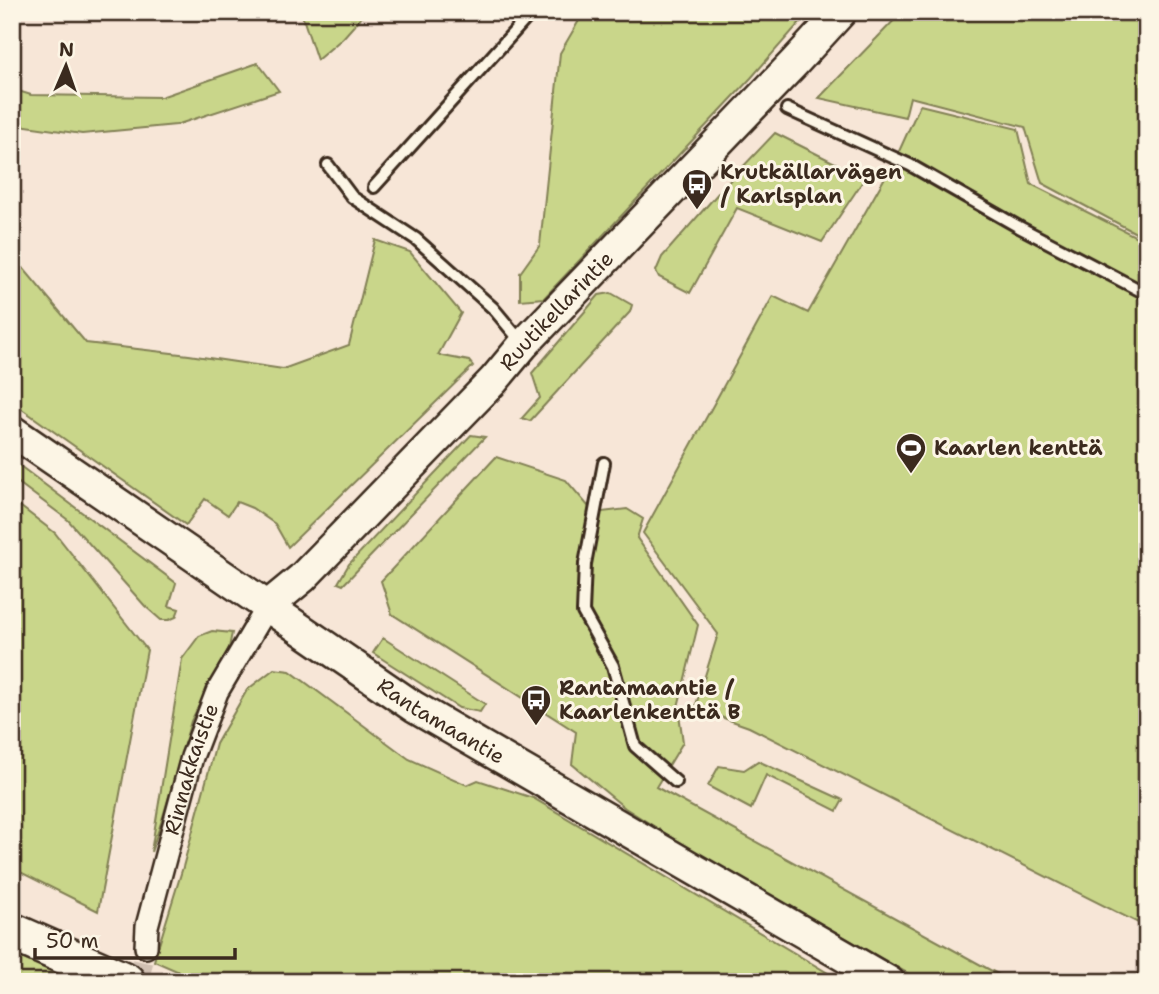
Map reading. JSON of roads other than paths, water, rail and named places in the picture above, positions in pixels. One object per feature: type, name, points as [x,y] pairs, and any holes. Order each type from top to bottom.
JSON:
[{"type":"highway","points":[[12,932],[126,982]]},
{"type":"main road","name":"Ruutikellarintie","points":[[268,606],[302,578],[494,380],[524,344],[841,12]]},
{"type":"main road","name":"Rantamaantie","points":[[12,431],[414,707],[889,982]]},
{"type":"street","name":"Rinnakkaistie","points":[[146,947],[147,926],[192,757],[217,692],[268,606]]},
{"type":"lane","points":[[373,187],[532,12]]},
{"type":"lane","points":[[787,109],[910,165],[1019,227],[1147,294]]},
{"type":"lane","points":[[328,165],[352,197],[415,239],[493,308],[524,344]]},
{"type":"lane","points":[[604,463],[584,564],[583,612],[613,666],[635,746],[676,782]]},
{"type":"lane","points":[[1139,982],[1147,976]]},
{"type":"tunnel","points":[[138,982],[146,947]]},
{"type":"place","name":"Krutkällarvägen / Karlsplan","points":[[697,211]]},
{"type":"place","name":"Kaarlen kenttä","points":[[911,475]]},
{"type":"place","name":"Rantamaantie / Kaarlenkenttä B","points":[[536,727]]}]
